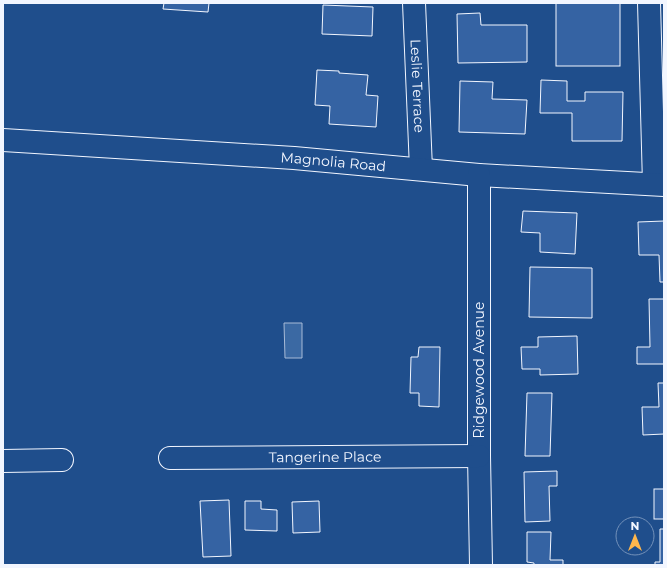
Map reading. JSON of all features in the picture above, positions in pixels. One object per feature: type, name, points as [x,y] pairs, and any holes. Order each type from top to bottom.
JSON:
[{"type":"street","name":"Leslie Terrace","points":[[414,3],[421,169]]},
{"type":"street","points":[[649,3],[659,184]]},
{"type":"street","name":"Magnolia Road","points":[[3,140],[294,158],[479,174],[659,184]]},
{"type":"street","name":"Ridgewood Avenue","points":[[479,174],[479,456],[481,565]]},
{"type":"street","name":"Tangerine Place","points":[[170,458],[479,456]]},
{"type":"street","points":[[3,461],[62,460]]},
{"type":"water","points":[[284,323],[302,323],[302,358],[285,358]]},
{"type":"building","points":[[164,3],[209,3],[208,12],[163,9]]},
{"type":"building","points":[[556,3],[620,3],[620,66],[556,66]]},
{"type":"building","points":[[323,5],[373,7],[372,36],[322,34]]},
{"type":"building","points":[[480,13],[481,25],[527,25],[527,62],[458,63],[457,14]]},
{"type":"building","points":[[317,70],[368,75],[366,95],[378,96],[376,127],[329,124],[330,106],[315,105]]},
{"type":"building","points":[[541,80],[567,81],[567,101],[585,101],[585,92],[623,92],[622,141],[572,141],[572,113],[540,113]]},
{"type":"building","points":[[460,81],[493,82],[492,99],[527,100],[525,134],[459,132]]},
{"type":"building","points":[[523,211],[577,213],[575,254],[540,252],[540,233],[521,232]]},
{"type":"building","points":[[664,221],[664,282],[660,282],[659,255],[639,255],[638,222]]},
{"type":"building","points":[[530,267],[592,268],[592,318],[529,317]]},
{"type":"building","points":[[649,299],[664,299],[664,364],[637,364],[637,347],[650,347]]},
{"type":"building","points":[[577,336],[578,374],[540,375],[540,369],[522,369],[521,347],[538,347],[538,337]]},
{"type":"building","points":[[419,347],[440,347],[439,407],[419,406],[419,393],[410,393],[411,357],[418,357]]},
{"type":"building","points":[[658,383],[664,383],[664,434],[643,435],[642,407],[659,407]]},
{"type":"building","points":[[527,393],[552,393],[550,456],[525,456]]},
{"type":"building","points":[[557,471],[557,486],[549,486],[550,521],[525,522],[524,472]]},
{"type":"building","points":[[654,489],[664,489],[664,519],[655,519]]},
{"type":"building","points":[[229,500],[231,556],[203,557],[200,501]]},
{"type":"building","points":[[245,501],[261,501],[261,509],[277,510],[277,531],[245,530]]},
{"type":"building","points":[[319,501],[320,532],[293,533],[292,502]]},
{"type":"building","points":[[660,529],[664,529],[664,565],[655,565],[655,562],[660,562]]},
{"type":"building","points":[[527,532],[551,532],[550,560],[563,560],[563,565],[534,565],[534,563],[527,562]]}]
